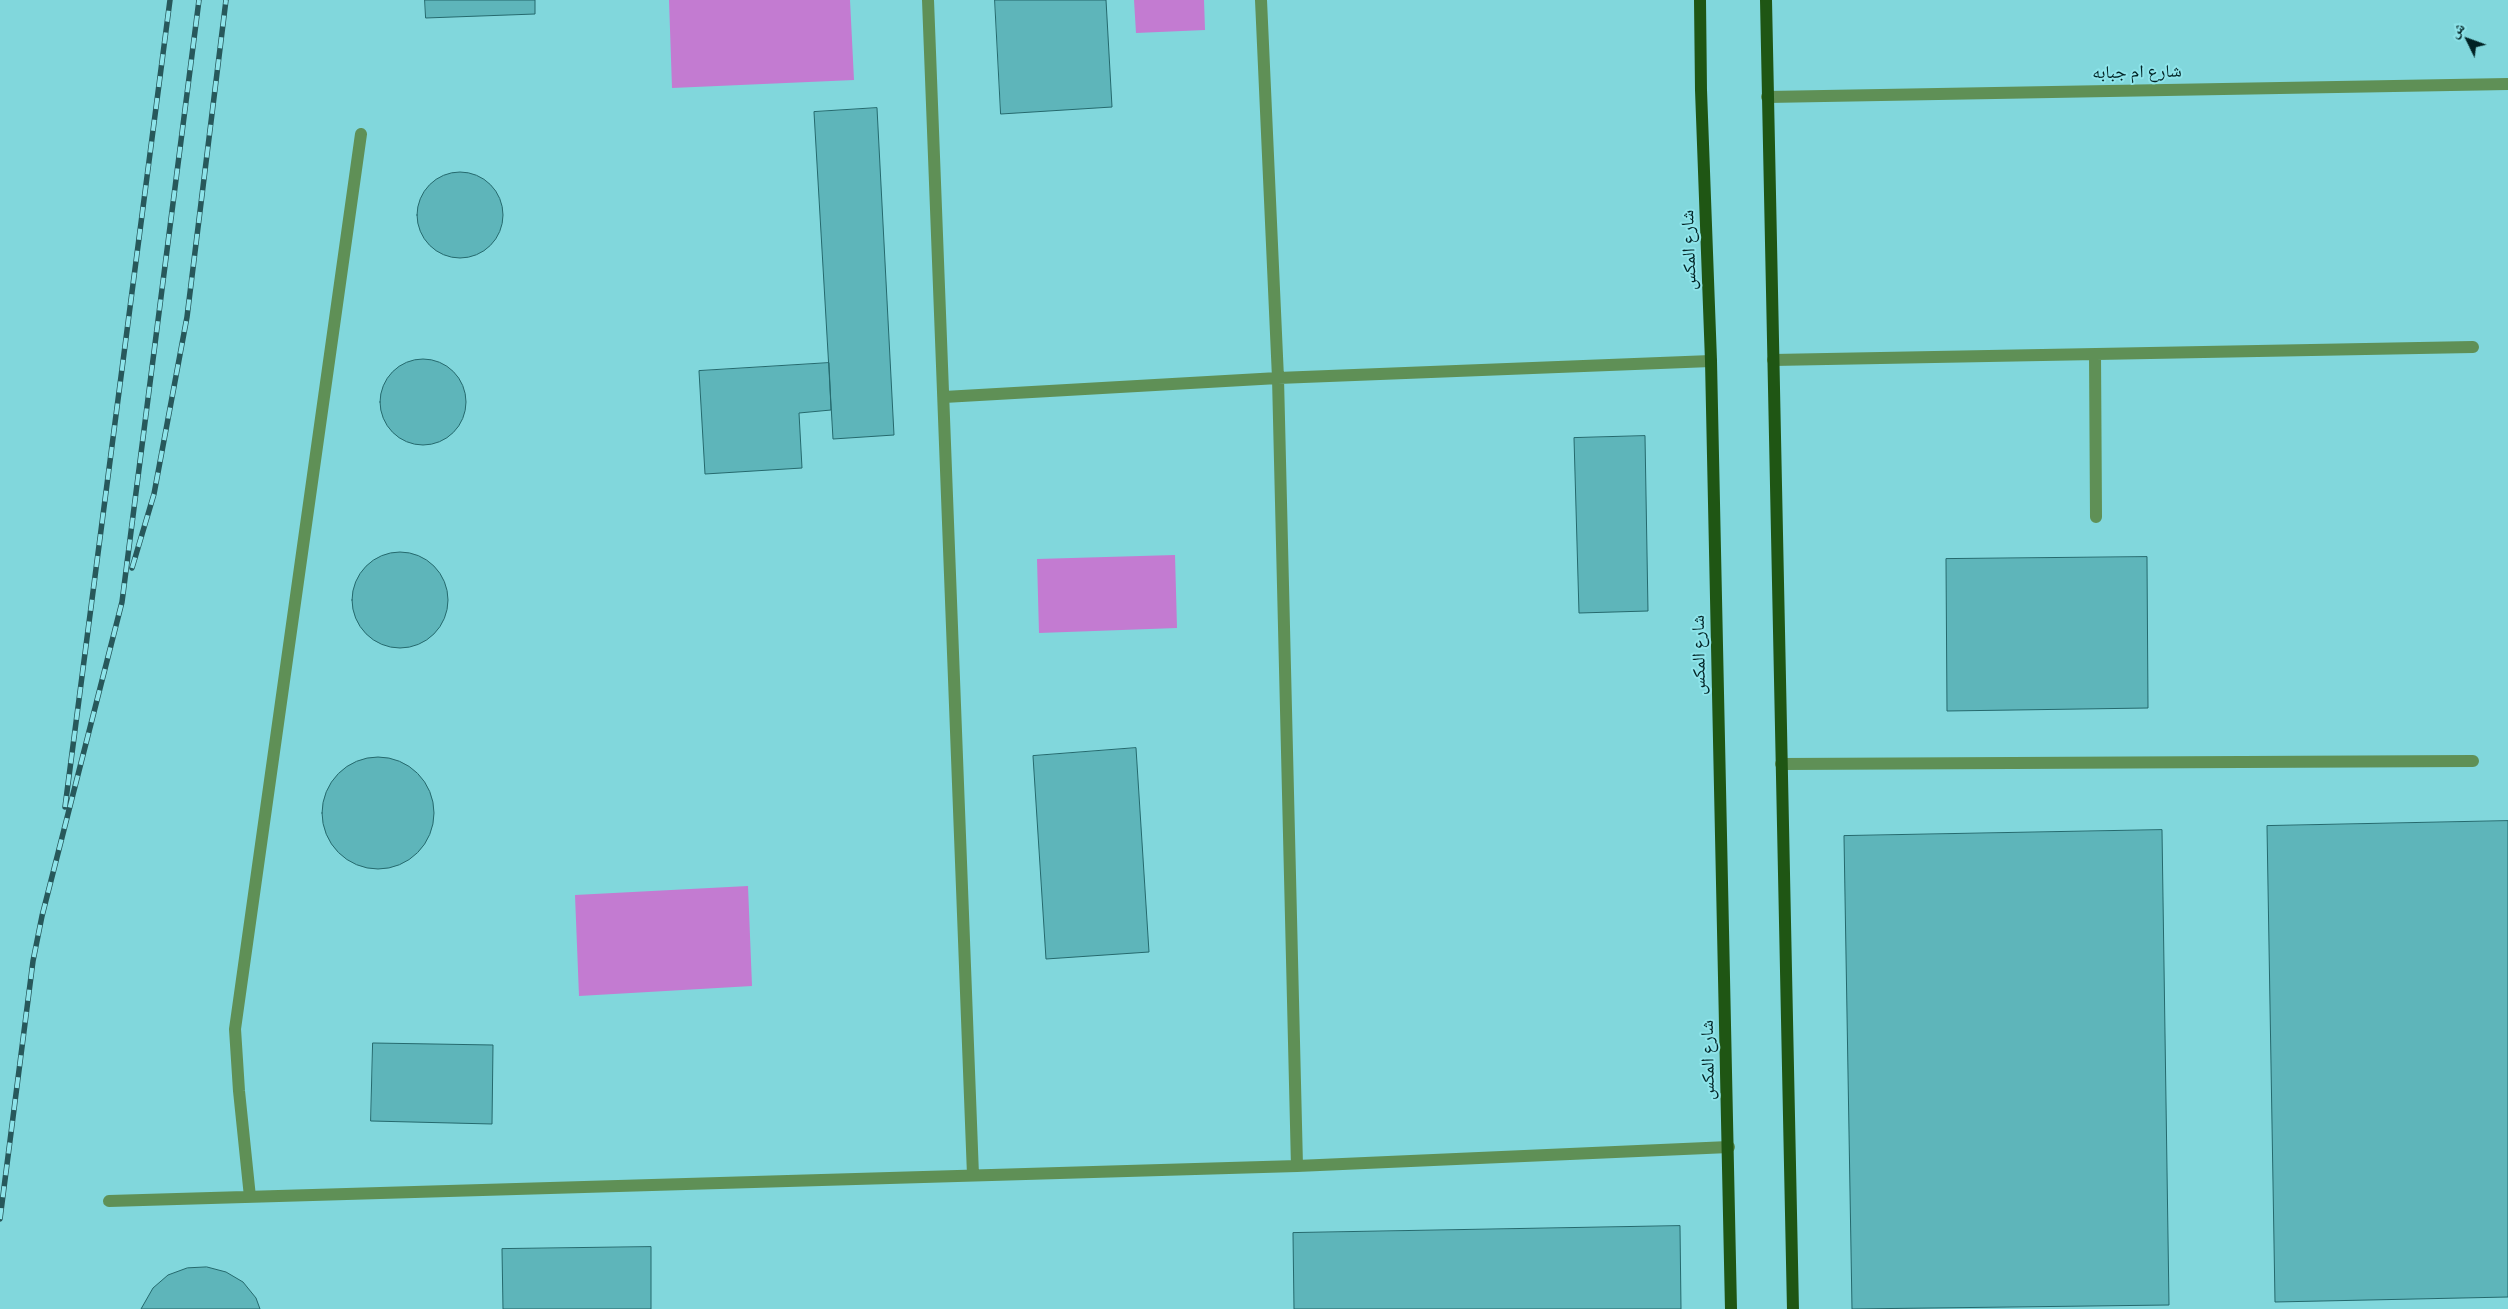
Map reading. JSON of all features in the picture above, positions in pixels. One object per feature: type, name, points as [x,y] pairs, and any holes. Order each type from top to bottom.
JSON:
[{"type":"main road","name":"شارع المكس","points":[[1700,0],[1701,90],[1711,361],[1731,1309]]},
{"type":"main road","points":[[1766,0],[1793,1309]]},
{"type":"street","points":[[928,0],[973,1175]]},
{"type":"street","points":[[1261,0],[1278,378],[1297,1166]]},
{"type":"street","name":"شارع ام جبابه","points":[[1767,98],[2508,84]]},
{"type":"street","points":[[250,1197],[239,1091],[235,1029],[361,134]]},
{"type":"street","points":[[1772,360],[2186,354],[2473,347]]},
{"type":"street","points":[[2095,354],[2096,518]]},
{"type":"street","points":[[944,397],[1278,378],[1711,361]]},
{"type":"street","points":[[1781,764],[2473,761]]},
{"type":"street","points":[[109,1201],[1297,1166],[1729,1147]]},
{"type":"shaded area","points":[[669,0],[850,0],[854,80],[672,88]]},
{"type":"shaded area","points":[[1134,0],[1204,0],[1205,30],[1136,33]]},
{"type":"shaded area","points":[[1175,555],[1177,628],[1039,633],[1037,559]]},
{"type":"shaded area","points":[[748,886],[752,986],[579,996],[575,895]]},
{"type":"building","points":[[425,0],[535,0],[535,14],[426,18]]},
{"type":"building","points":[[995,0],[1106,0],[1112,107],[1001,114]]},
{"type":"building","points":[[877,108],[894,435],[833,439],[814,112]]},
{"type":"building","points":[[460,172],[476,175],[484,179],[496,191],[500,199],[503,215],[500,231],[496,239],[484,251],[476,255],[460,258],[444,255],[436,251],[424,239],[420,231],[417,215],[420,199],[424,191],[436,179],[444,175]]},
{"type":"building","points":[[423,359],[439,362],[447,366],[459,378],[463,386],[466,402],[463,418],[459,426],[447,438],[439,442],[423,445],[407,442],[399,438],[387,426],[383,418],[380,402],[383,386],[387,378],[399,366],[407,362]]},
{"type":"building","points":[[829,363],[831,410],[799,413],[802,468],[705,474],[699,371]]},
{"type":"building","points":[[1645,436],[1648,611],[1579,613],[1574,438]]},
{"type":"building","points":[[400,552],[418,556],[434,566],[444,582],[448,600],[444,618],[434,634],[418,644],[400,648],[382,644],[366,634],[356,618],[352,600],[356,582],[366,566],[382,556]]},
{"type":"building","points":[[2147,557],[2148,708],[1947,711],[1946,559]]},
{"type":"building","points":[[1136,748],[1149,952],[1046,959],[1033,756]]},
{"type":"building","points":[[378,757],[400,761],[418,773],[430,791],[434,813],[430,835],[418,853],[400,865],[378,869],[356,865],[338,853],[326,835],[322,813],[326,791],[338,773],[356,761]]},
{"type":"building","points":[[2508,821],[2508,1297],[2275,1302],[2267,826]]},
{"type":"building","points":[[2162,830],[2169,1305],[1852,1309],[1844,836]]},
{"type":"building","points":[[373,1043],[493,1045],[492,1124],[371,1121]]},
{"type":"building","points":[[1680,1226],[1681,1309],[1294,1309],[1293,1233]]},
{"type":"building","points":[[651,1247],[651,1309],[503,1309],[502,1249]]},
{"type":"building","points":[[207,1267],[226,1272],[243,1282],[256,1298],[260,1309],[141,1309],[153,1288],[168,1275],[187,1268]]},
{"type":"railway","points":[[65,807],[170,0]]},
{"type":"railway","points":[[0,1219],[33,961],[42,916],[122,602],[199,0]]},
{"type":"railway","points":[[132,568],[154,494],[187,317],[226,0]]}]
